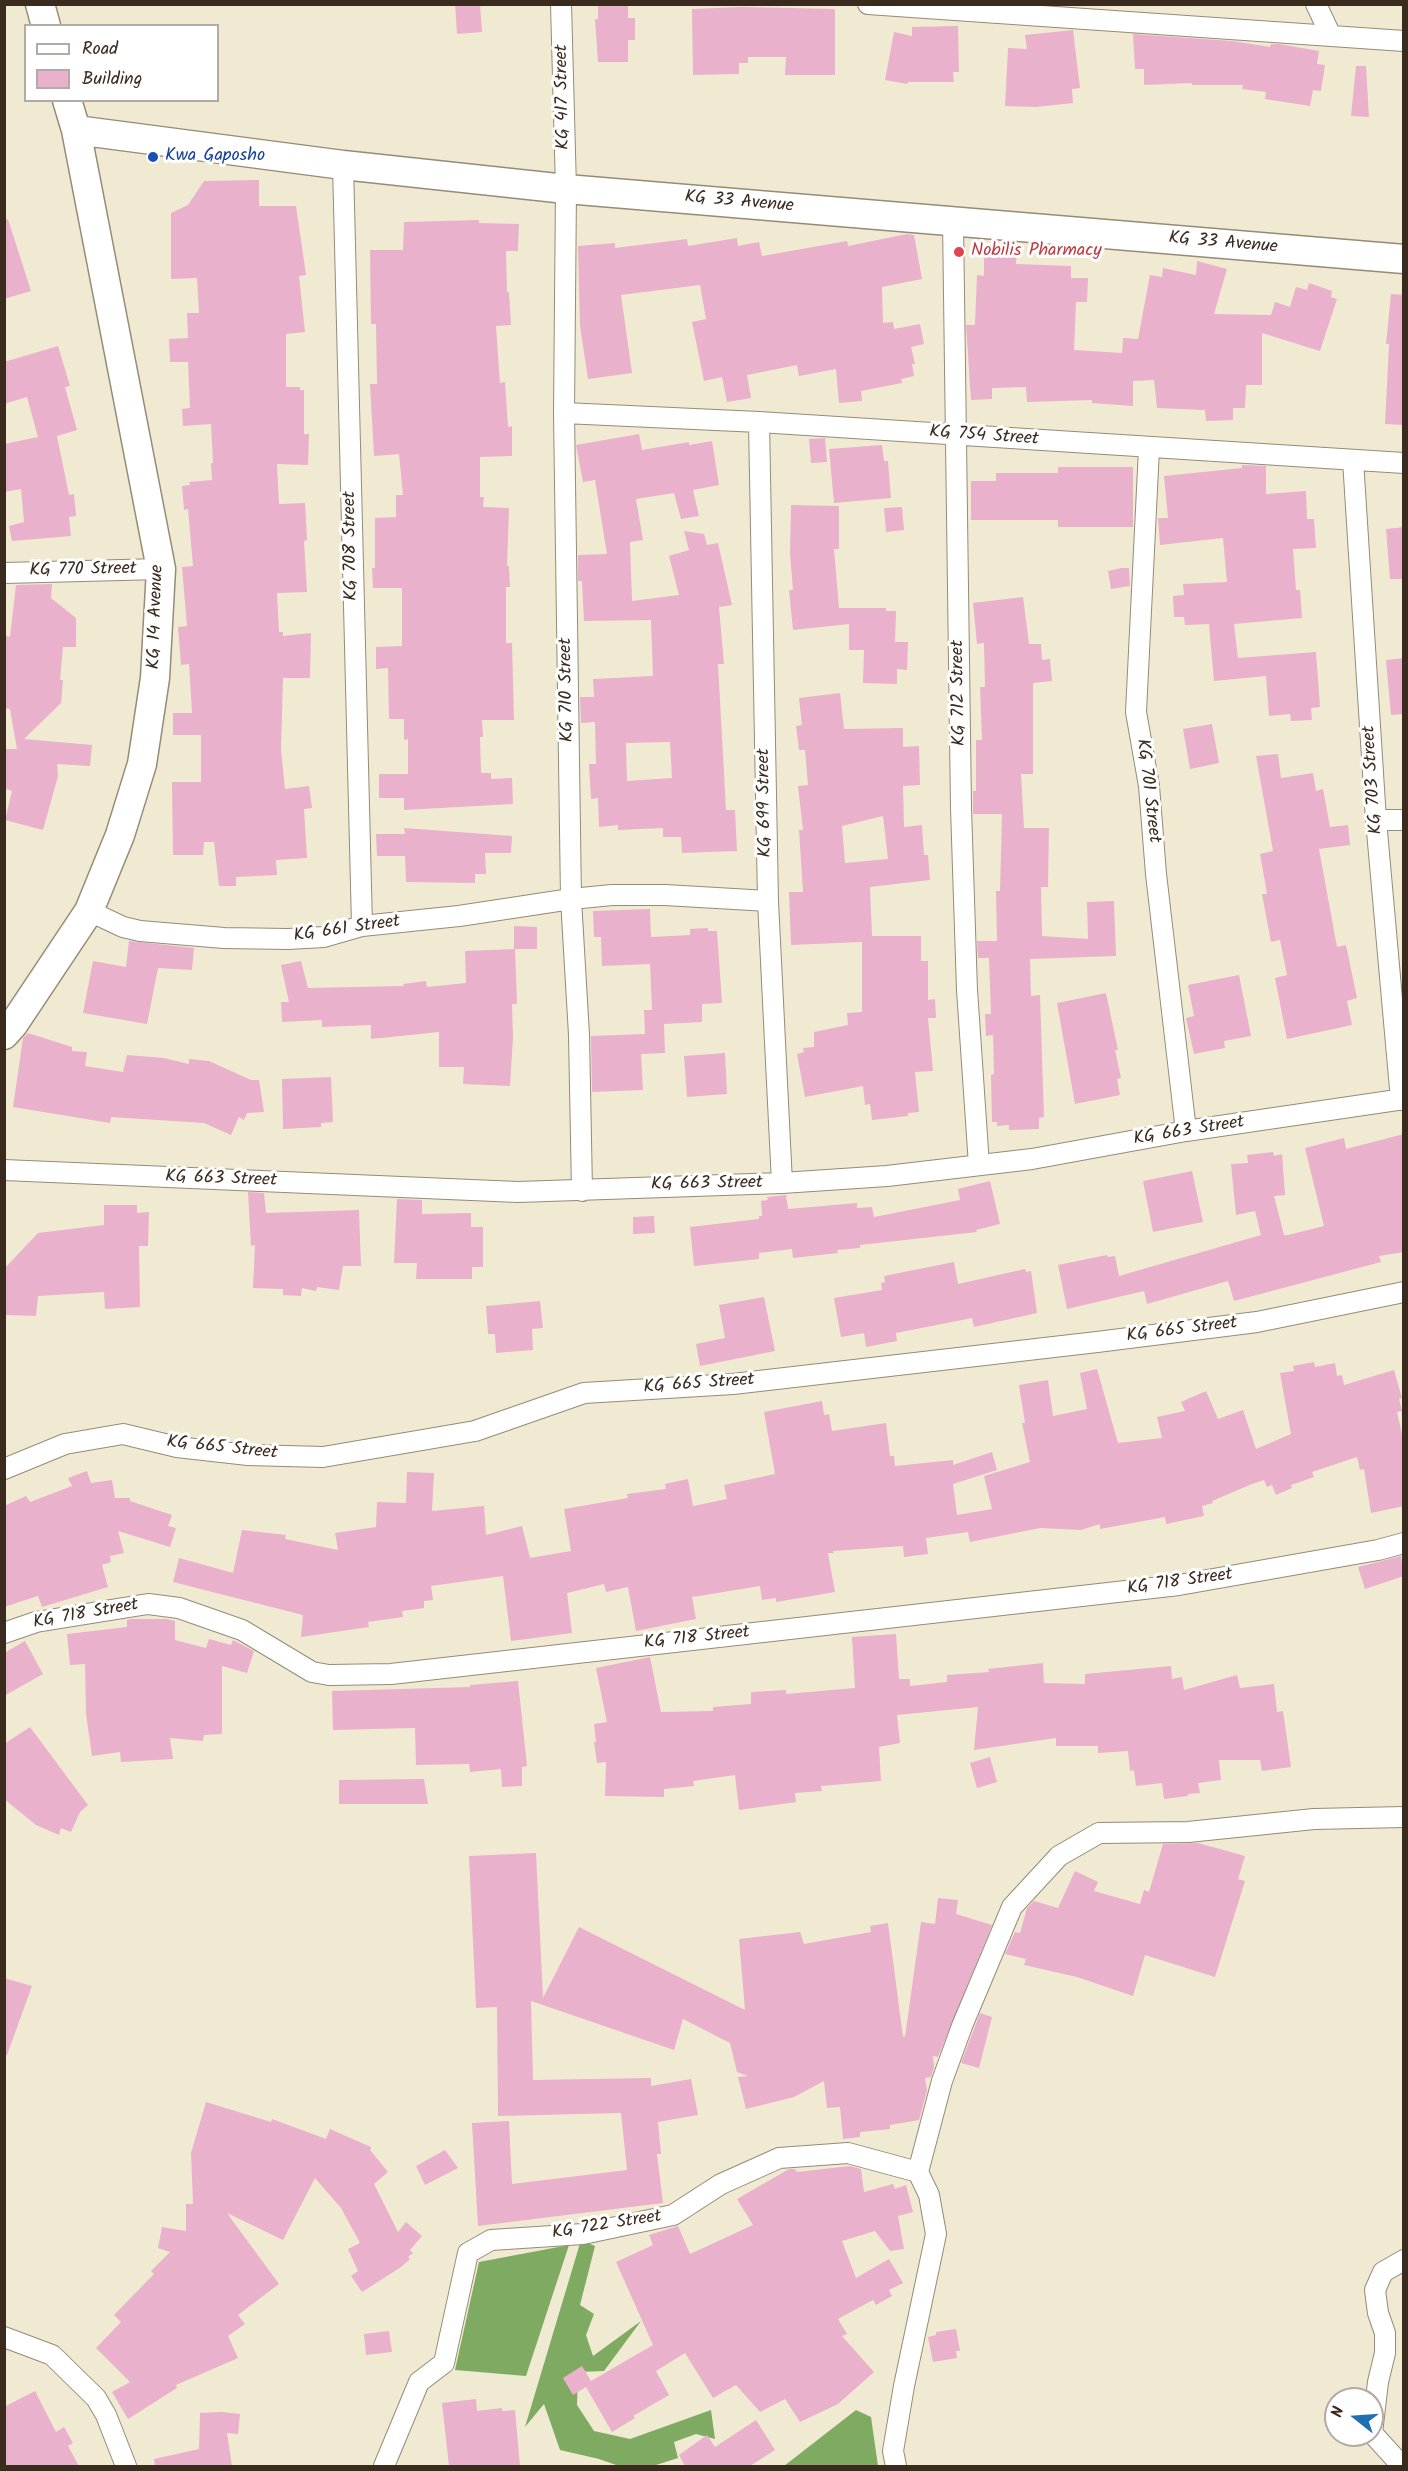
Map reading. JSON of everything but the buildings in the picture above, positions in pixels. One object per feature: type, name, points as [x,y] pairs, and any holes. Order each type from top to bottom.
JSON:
[{"type":"main road","points":[[40,4],[45,24]]},
{"type":"main road","name":"KG 14 Avenue","points":[[4,1035],[89,911],[120,835],[142,764],[155,678],[161,569],[76,130],[68,102]]},
{"type":"main road","name":"KG 33 Avenue","points":[[76,130],[343,165],[566,189],[1404,259]]},
{"type":"street","name":"KG 417 Street","points":[[561,4],[566,189]]},
{"type":"street","points":[[868,4],[1330,34],[1404,41]]},
{"type":"street","points":[[1316,4],[1330,34]]},
{"type":"street","name":"KG 708 Street","points":[[343,165],[362,926]]},
{"type":"street","name":"KG 710 Street","points":[[566,189],[564,413],[572,899],[579,1035],[582,1191]]},
{"type":"street","name":"KG 712 Street","points":[[953,221],[961,808],[966,979],[979,1165]]},
{"type":"street","name":"KG 754 Street","points":[[564,413],[759,422],[1149,449],[1404,463]]},
{"type":"street","name":"KG 699 Street","points":[[759,422],[768,901],[782,1184]]},
{"type":"street","name":"KG 701 Street","points":[[1149,449],[1136,712],[1149,786],[1156,874],[1186,1131]]},
{"type":"street","name":"KG 703 Street","points":[[1353,460],[1376,820],[1402,1099]]},
{"type":"street","name":"KG 770 Street","points":[[4,573],[161,569]]},
{"type":"street","points":[[1376,820],[1404,820]]},
{"type":"street","name":"KG 661 Street","points":[[89,911],[123,927],[140,931],[224,938],[288,939],[324,937],[362,926],[459,916],[572,899],[665,895],[768,901]]},
{"type":"street","name":"KG 663 Street","points":[[4,1170],[518,1192],[782,1184],[887,1176],[1032,1159],[1186,1131],[1402,1099]]},
{"type":"street","name":"KG 665 Street","points":[[4,1469],[65,1444],[123,1434],[177,1447],[224,1453],[322,1457],[475,1431],[584,1393],[733,1384],[1109,1341],[1257,1322],[1404,1292]]},
{"type":"street","name":"KG 718 Street","points":[[4,1633],[36,1622],[148,1604],[179,1608],[242,1630],[312,1672],[329,1675],[391,1674],[1179,1585],[1378,1550],[1404,1543]]},
{"type":"street","points":[[896,2466],[893,2451],[904,2386],[936,2234],[929,2195],[918,2172],[946,2070],[1012,1907],[1059,1856],[1099,1833],[1188,1832],[1314,1819],[1404,1817]]},
{"type":"street","name":"KG 722 Street","points":[[384,2466],[419,2382],[444,2363],[468,2253],[476,2248],[491,2240],[583,2234],[673,2215],[721,2184],[779,2158],[848,2153],[918,2172]]},
{"type":"street","points":[[1402,2466],[1372,2433],[1378,2382],[1385,2353],[1385,2333],[1377,2313],[1375,2289],[1383,2272],[1404,2260]]},
{"type":"street","points":[[4,2337],[52,2355],[96,2398],[106,2415],[126,2466]]},
{"type":"green space","points":[[581,2240],[595,2246],[580,2305],[594,2314],[586,2335],[593,2356],[641,2321],[604,2371],[578,2372],[577,2405],[594,2431],[630,2439],[711,2410],[715,2439],[696,2434],[674,2442],[678,2458],[653,2466],[619,2466],[560,2450],[544,2404],[525,2427]]},
{"type":"green space","points":[[569,2245],[526,2376],[455,2370],[479,2262]]},
{"type":"green space","points":[[856,2410],[871,2417],[878,2466],[784,2466]]},
{"type":"place","name":"Kwa Gaposho","points":[[153,157]]},
{"type":"place","name":"Nobilis Pharmacy","points":[[959,252]]}]
